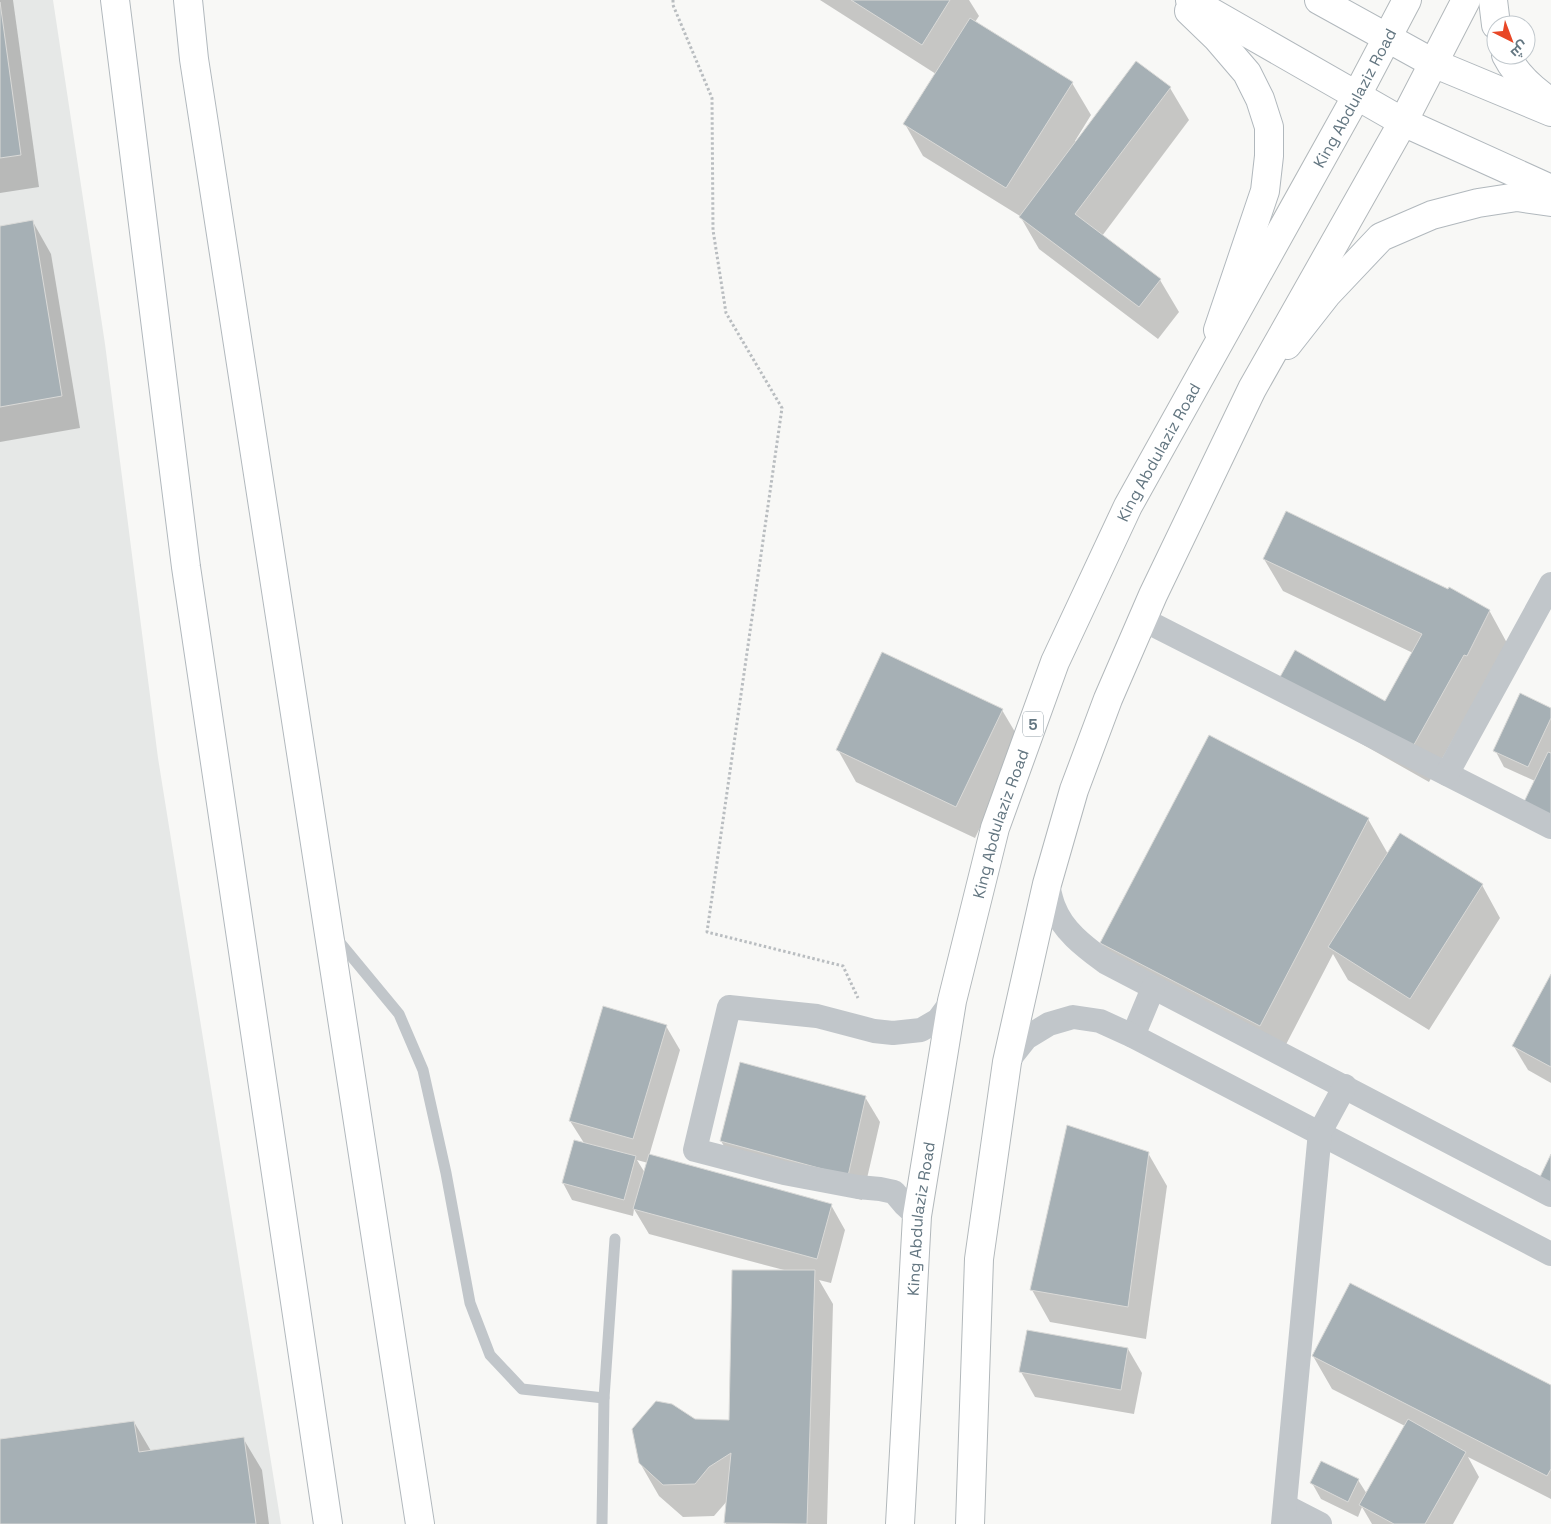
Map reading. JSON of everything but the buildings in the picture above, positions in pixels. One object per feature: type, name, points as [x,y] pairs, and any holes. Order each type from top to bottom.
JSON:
[{"type":"main road","points":[[115,0],[186,567],[328,1524]]},
{"type":"main road","points":[[188,0],[194,59],[420,1524]]},
{"type":"main road","points":[[1177,0],[1217,38],[1247,73],[1260,99],[1269,127],[1269,156],[1265,191],[1206,365]]},
{"type":"main road","points":[[1190,0],[1403,122],[1551,189]]},
{"type":"main road","points":[[1319,0],[1433,63],[1551,112]]},
{"type":"main road","name":"King Abdulaziz Road","points":[[900,1524],[917,1216],[952,1001],[995,828],[1055,662],[1128,506],[1357,95],[1407,0]]},
{"type":"main road","points":[[970,1524],[979,1259],[1007,1062],[1047,884],[1074,790],[1108,699],[1142,619],[1252,389],[1403,122],[1466,0]]},
{"type":"main road","points":[[1493,0],[1495,15]]},
{"type":"main road","points":[[1511,65],[1534,91],[1551,102]]},
{"type":"main road","points":[[1252,389],[1327,294],[1382,237],[1432,215],[1478,202],[1517,197],[1551,202]]},
{"type":"street","points":[[1447,774],[1551,584]]},
{"type":"street","points":[[1142,619],[1551,827]]},
{"type":"street","points":[[1047,884],[1054,908],[1066,927],[1080,942],[1105,962],[1551,1195]]},
{"type":"street","points":[[1133,1036],[1153,988]]},
{"type":"street","points":[[917,1216],[894,1192],[784,1173],[695,1150],[729,1007],[817,1016],[874,1031],[893,1033],[920,1030],[938,1020],[952,1001]]},
{"type":"street","points":[[1007,1062],[1026,1038],[1049,1024],[1073,1017],[1100,1021],[1320,1132],[1551,1254]]},
{"type":"street","points":[[1320,1524],[1284,1515],[1320,1132],[1345,1086]]},
{"type":"lane","points":[[327,927],[399,1014],[423,1070],[446,1173],[470,1303],[490,1355],[522,1389],[604,1398]]},
{"type":"lane","points":[[602,1524],[604,1398],[615,1239]]},
{"type":"path","points":[[674,0],[673,5],[712,98],[713,230],[726,313],[782,408],[707,932],[843,966],[874,1031]]},
{"type":"shaded area","points":[[0,0],[53,0],[105,344],[158,758],[281,1524],[0,1524]]}]
